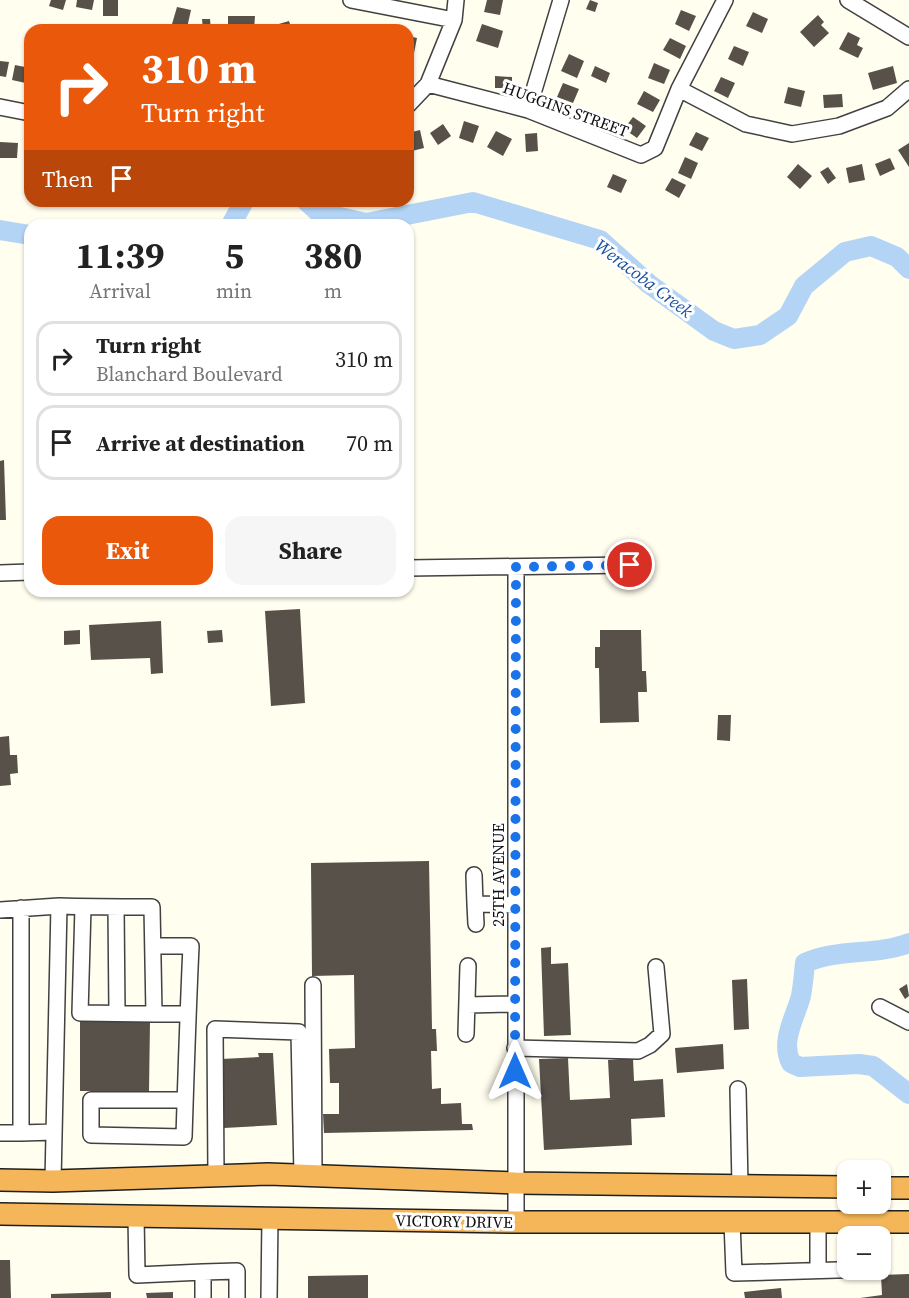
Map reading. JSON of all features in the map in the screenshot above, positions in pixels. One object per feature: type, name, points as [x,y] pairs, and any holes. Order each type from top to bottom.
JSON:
[{"type":"highway","points":[[0,1180],[308,1176],[515,1183],[837,1187]]},
{"type":"highway","points":[[891,1188],[909,1188]]},
{"type":"highway","name":"VICTORY DRIVE","points":[[1,1217],[270,1217],[516,1222],[909,1222]]},
{"type":"street","points":[[351,0],[454,20]]},
{"type":"street","points":[[414,99],[428,84],[454,20],[456,0]]},
{"type":"street","points":[[528,111],[561,0]]},
{"type":"street","points":[[725,0],[679,89],[746,124],[792,134],[839,126],[887,108],[909,89]]},
{"type":"street","points":[[848,0],[909,37]]},
{"type":"street","name":"HUGGINS STREET","points":[[428,84],[528,111],[641,155],[655,148],[679,89]]},
{"type":"street","points":[[0,108],[24,111]]},
{"type":"street","points":[[414,568],[630,565]]},
{"type":"street","name":"25TH AVENUE","points":[[516,567],[516,1222]]},
{"type":"street","points":[[0,573],[24,573]]},
{"type":"street","points":[[474,874],[476,924]]},
{"type":"street","points":[[475,904],[516,905]]},
{"type":"street","points":[[52,1181],[59,906]]},
{"type":"street","points":[[0,910],[59,906],[152,907],[154,1014]]},
{"type":"street","points":[[83,907],[80,1013],[188,1014]]},
{"type":"street","points":[[116,907],[117,1013]]},
{"type":"street","points":[[21,908],[21,1133]]},
{"type":"street","points":[[153,946],[190,946],[186,1100],[184,1137],[91,1135],[91,1100],[186,1100]]},
{"type":"street","points":[[466,1034],[468,966]]},
{"type":"street","points":[[515,1048],[638,1051],[650,1046],[662,1034],[656,967]]},
{"type":"street","points":[[308,1176],[313,985]]},
{"type":"street","points":[[467,1005],[515,1004]]},
{"type":"street","points":[[880,1007],[909,1022]]},
{"type":"street","points":[[216,1176],[215,1029],[299,1032],[308,1176]]},
{"type":"street","points":[[738,1089],[740,1186]]},
{"type":"street","points":[[0,1133],[54,1132]]},
{"type":"street","points":[[136,1216],[137,1275],[237,1271],[237,1298]]},
{"type":"street","points":[[269,1298],[270,1217]]},
{"type":"street","points":[[818,1221],[818,1270]]},
{"type":"street","points":[[732,1222],[734,1273],[837,1270]]},
{"type":"street","points":[[203,1272],[203,1298]]},
{"type":"building","points":[[51,0],[66,0],[63,10],[49,6]]},
{"type":"building","points":[[77,0],[94,0],[92,10],[76,7]]},
{"type":"building","points":[[103,0],[118,0],[118,16],[103,16]]},
{"type":"building","points":[[487,0],[503,0],[500,15],[484,12]]},
{"type":"building","points":[[590,0],[598,3],[595,12],[586,9]]},
{"type":"building","points":[[177,7],[191,10],[188,24],[172,24]]},
{"type":"building","points":[[681,10],[696,16],[689,31],[675,24]]},
{"type":"building","points":[[753,12],[768,19],[762,33],[746,26]]},
{"type":"building","points":[[818,15],[824,22],[821,25],[829,33],[814,47],[800,32]]},
{"type":"building","points":[[228,16],[255,16],[254,24],[228,24]]},
{"type":"building","points":[[202,19],[210,19],[210,24],[202,24]]},
{"type":"building","points":[[482,24],[503,31],[498,48],[476,41]]},
{"type":"building","points":[[848,32],[860,38],[857,45],[863,48],[858,58],[839,49]]},
{"type":"building","points":[[414,37],[417,38],[414,53]]},
{"type":"building","points":[[670,38],[686,46],[680,59],[663,50]]},
{"type":"building","points":[[734,46],[749,52],[743,66],[728,59]]},
{"type":"building","points":[[569,54],[584,61],[577,78],[561,71]]},
{"type":"building","points":[[0,61],[9,62],[6,77],[0,76]]},
{"type":"building","points":[[654,63],[670,70],[664,84],[648,78]]},
{"type":"building","points":[[15,65],[24,67],[24,83],[12,80]]},
{"type":"building","points":[[595,66],[610,73],[606,83],[591,76]]},
{"type":"building","points":[[893,66],[897,83],[873,90],[868,73]]},
{"type":"building","points":[[495,76],[512,77],[512,88],[495,88]]},
{"type":"building","points":[[721,77],[735,83],[728,98],[714,91]]},
{"type":"building","points":[[563,83],[579,89],[573,103],[557,97]]},
{"type":"building","points":[[788,87],[805,91],[801,107],[784,103]]},
{"type":"building","points":[[644,91],[660,100],[653,112],[637,104]]},
{"type":"building","points":[[842,94],[843,107],[824,108],[823,95]]},
{"type":"building","points":[[633,117],[646,126],[637,138],[624,129]]},
{"type":"building","points":[[464,121],[479,126],[473,143],[459,138]]},
{"type":"building","points":[[443,124],[451,136],[438,145],[430,133]]},
{"type":"building","points":[[420,130],[424,148],[414,150],[414,132]]},
{"type":"building","points":[[496,131],[512,139],[503,156],[487,147]]},
{"type":"building","points":[[696,132],[709,138],[702,151],[689,145]]},
{"type":"building","points":[[537,133],[538,151],[526,152],[525,134]]},
{"type":"building","points":[[0,142],[18,143],[17,158],[0,158]]},
{"type":"building","points":[[909,143],[909,167],[898,150]]},
{"type":"building","points":[[685,157],[698,163],[691,179],[678,173]]},
{"type":"building","points":[[890,158],[895,169],[880,176],[875,164]]},
{"type":"building","points":[[798,164],[812,176],[800,189],[787,177]]},
{"type":"building","points":[[862,164],[865,180],[849,183],[846,168]]},
{"type":"building","points":[[828,167],[836,178],[828,184],[820,172]]},
{"type":"building","points":[[613,174],[627,180],[621,193],[607,187]]},
{"type":"building","points":[[672,178],[686,185],[679,198],[665,190]]},
{"type":"building","points":[[4,460],[6,520],[0,520],[0,461]]},
{"type":"building","points":[[300,609],[305,703],[271,706],[265,611]]},
{"type":"building","points":[[161,621],[163,673],[151,674],[150,658],[91,660],[89,625]]},
{"type":"building","points":[[80,630],[80,644],[64,645],[64,631]]},
{"type":"building","points":[[222,630],[223,642],[208,643],[207,631]]},
{"type":"building","points":[[600,630],[641,630],[642,671],[646,671],[647,692],[638,692],[639,722],[600,723],[599,668],[595,668],[595,647],[600,647]]},
{"type":"building","points":[[718,715],[731,715],[730,741],[717,740]]},
{"type":"building","points":[[9,736],[10,755],[17,755],[18,773],[10,774],[11,785],[0,786],[0,737]]},
{"type":"building","points":[[429,861],[432,1029],[436,1029],[437,1051],[431,1051],[432,1089],[441,1088],[441,1104],[461,1103],[462,1124],[472,1124],[473,1130],[324,1133],[323,1114],[339,1114],[339,1083],[330,1083],[329,1049],[355,1048],[354,975],[312,976],[311,863]]},
{"type":"building","points":[[551,947],[551,964],[568,963],[571,1035],[544,1036],[541,948]]},
{"type":"building","points":[[747,979],[749,1029],[734,1030],[732,980]]},
{"type":"building","points":[[907,984],[909,996],[905,999],[899,989]]},
{"type":"building","points":[[80,1021],[150,1021],[149,1091],[80,1091]]},
{"type":"building","points":[[723,1044],[724,1069],[677,1073],[675,1048]]},
{"type":"building","points":[[258,1053],[273,1053],[277,1125],[224,1128],[221,1059],[259,1057]]},
{"type":"building","points":[[568,1058],[570,1100],[610,1098],[608,1060],[633,1058],[634,1081],[663,1079],[665,1117],[631,1119],[632,1145],[544,1150],[539,1059]]},
{"type":"building","points":[[0,1260],[10,1260],[11,1298],[0,1298]]},
{"type":"building","points":[[909,1274],[909,1298],[860,1298],[882,1295],[881,1280],[891,1280],[891,1275]]},
{"type":"building","points":[[368,1275],[368,1298],[308,1298],[308,1276]]},
{"type":"building","points":[[781,1288],[782,1298],[745,1298],[744,1292]]},
{"type":"building","points":[[111,1292],[111,1298],[51,1298],[51,1294]]},
{"type":"building","points":[[173,1292],[173,1298],[147,1298],[146,1293]]},
{"type":"waterway","name":"Weracoba Creek","points":[[386,219],[473,202],[600,240],[649,284],[714,331],[734,339],[760,335],[788,316],[804,286],[845,252],[871,246],[897,257],[909,269]]},
{"type":"waterway","name":"Weracoba Creek","points":[[234,219],[241,207]]},
{"type":"waterway","name":"Weracoba Creek","points":[[313,207],[318,212],[349,219]]},
{"type":"waterway","name":"Weracoba Creek","points":[[0,230],[24,234]]},
{"type":"waterway","name":"Weracoba Creek","points":[[909,943],[883,950],[831,955],[805,963],[801,996],[787,1046],[791,1063],[800,1067],[859,1064],[873,1066],[909,1094]]},
{"type":"route","points":[[515,1071],[516,567],[630,565]]}]
